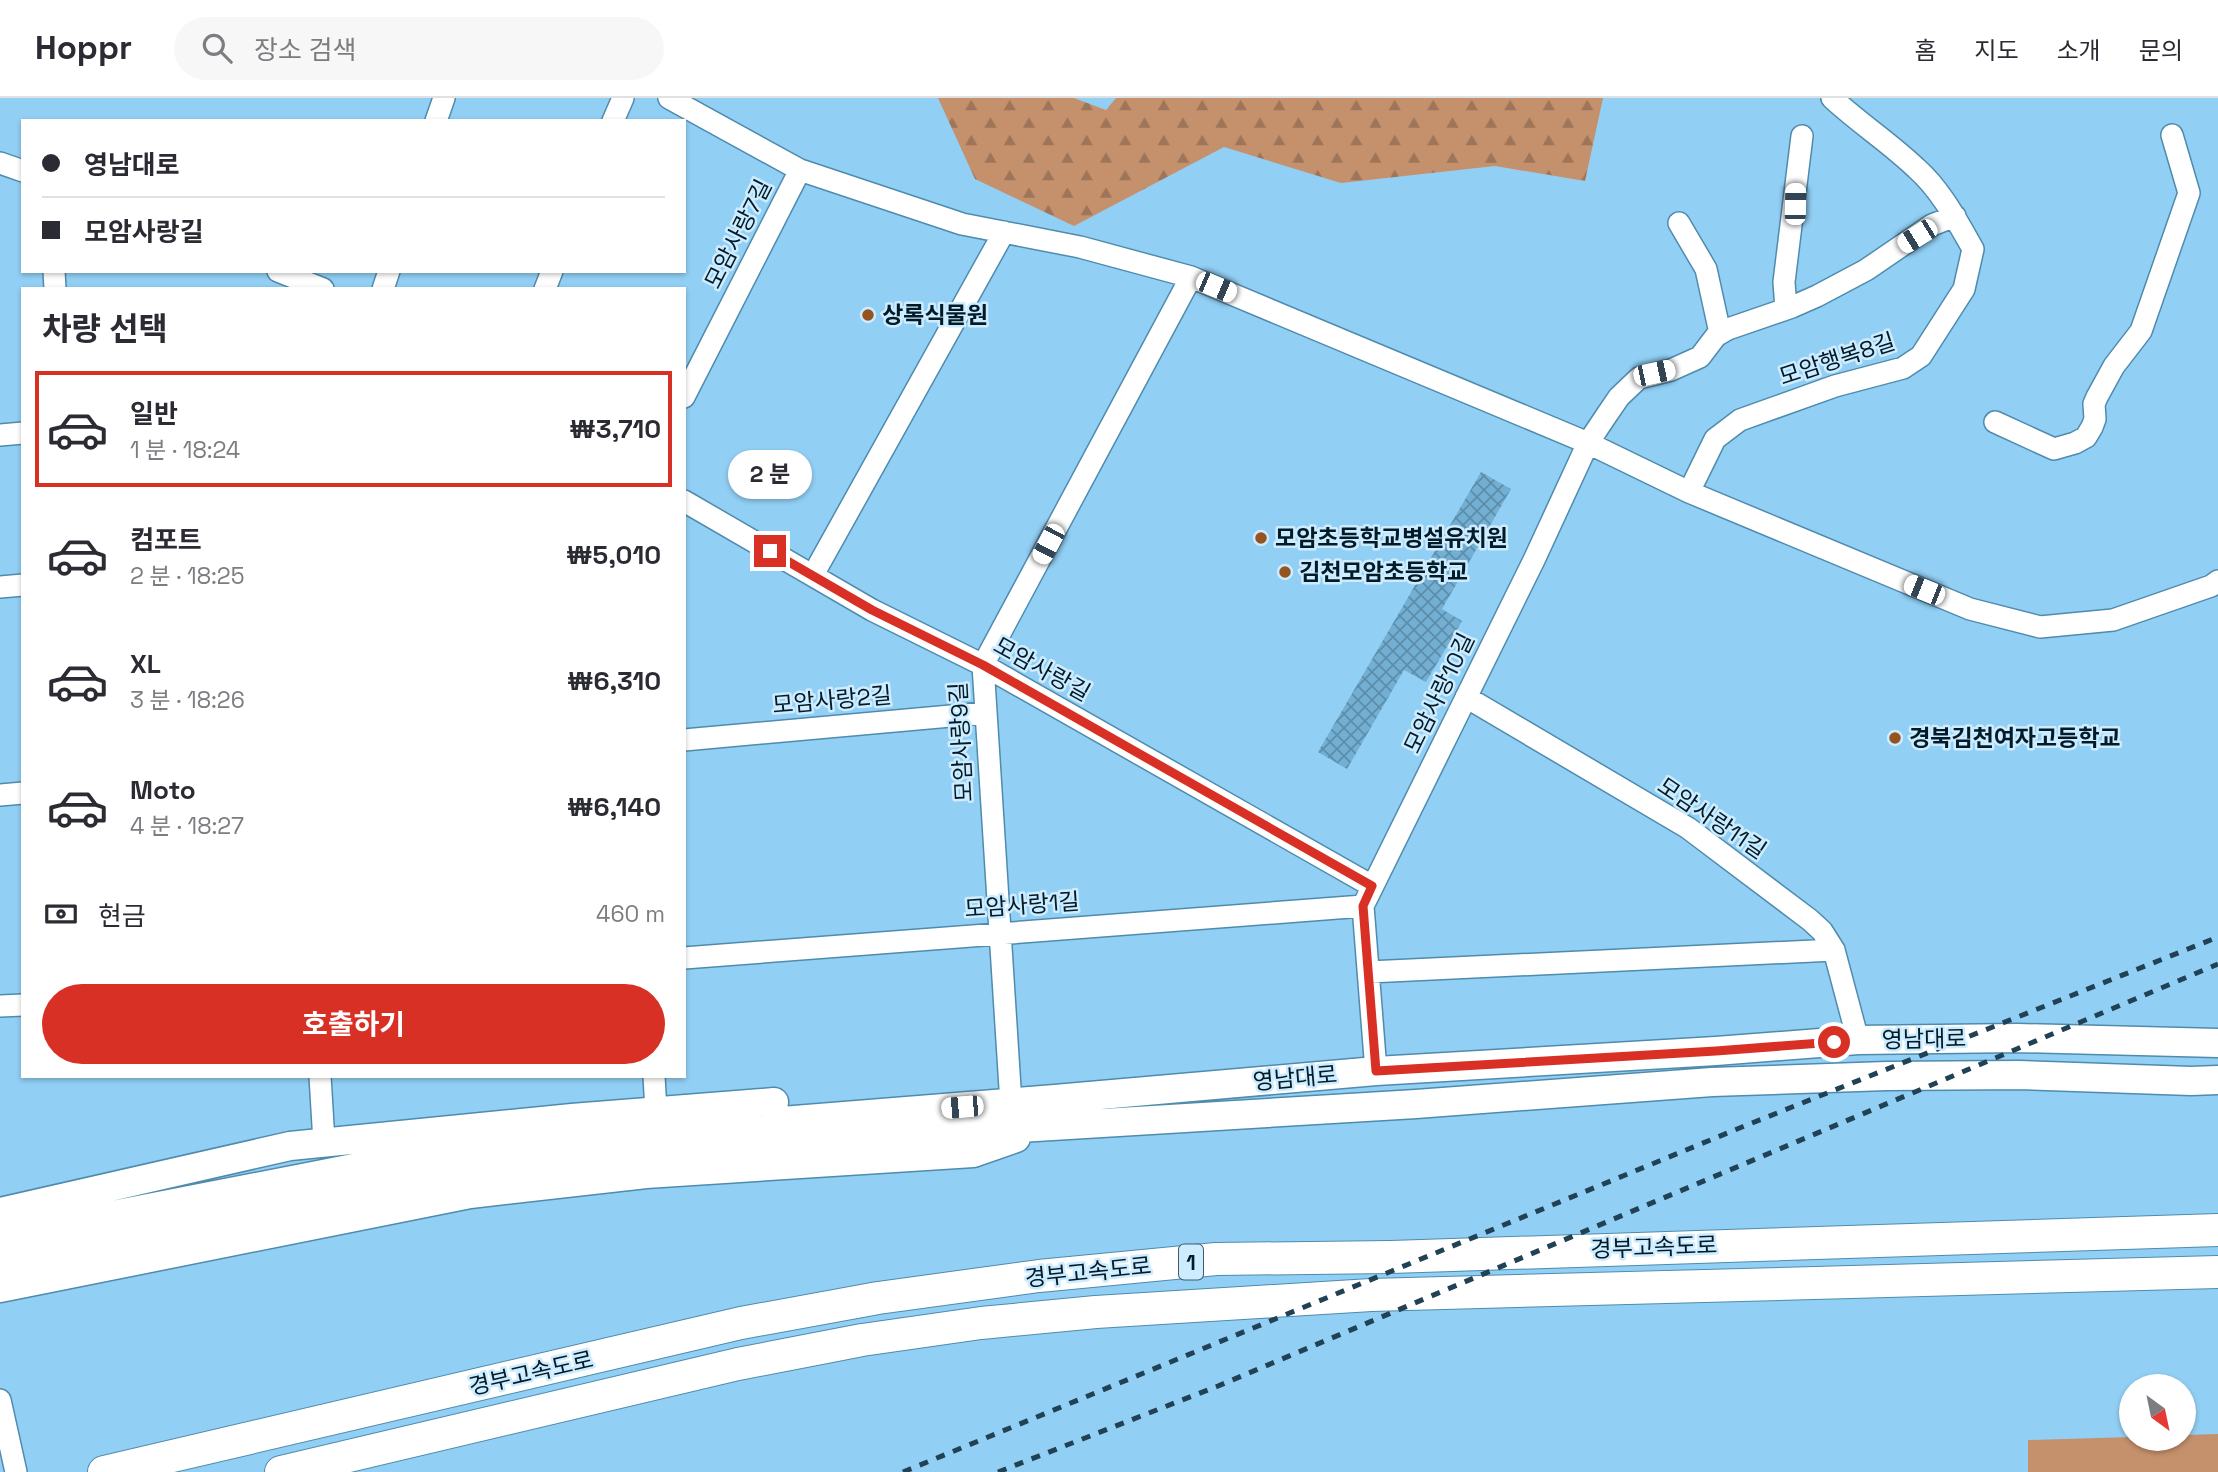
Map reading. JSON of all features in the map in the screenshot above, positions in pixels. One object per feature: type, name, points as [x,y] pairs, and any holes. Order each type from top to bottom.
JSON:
[{"type":"highway","name":"경부고속도로","points":[[104,1472],[741,1323],[878,1298],[1039,1276],[1216,1259],[1391,1257],[2218,1230]]},
{"type":"highway","name":"경부고속도로","points":[[281,1472],[738,1364],[862,1340],[993,1322],[1123,1310],[1371,1295],[2218,1272]]},
{"type":"main road","name":"영남대로","points":[[1052,1113],[1376,1071],[1858,1040],[2018,1038],[2218,1043]]},
{"type":"main road","name":"영남대로","points":[[836,1128],[1052,1113],[1416,1104],[1712,1082],[2019,1075],[2218,1080]]},
{"type":"main road","points":[[0,1212],[290,1146],[324,1142],[656,1111],[1010,1088],[1052,1113]]},
{"type":"main road","points":[[0,1288],[470,1194],[646,1174],[973,1153],[1052,1113]]},
{"type":"main road","points":[[0,1237],[351,1168],[491,1146],[836,1128]]},
{"type":"main road","points":[[0,1262],[315,1200],[497,1168],[836,1128]]},
{"type":"street","points":[[437,119],[444,98]]},
{"type":"street","points":[[614,119],[623,98]]},
{"type":"street","points":[[669,98],[800,170],[962,224],[1080,247],[1191,277],[1588,443],[1689,492],[1970,609],[2040,627],[2113,620],[2211,586],[2218,581]]},
{"type":"street","name":"모암행복8길","points":[[1689,492],[1715,439],[1740,420],[1835,386],[1903,368],[1922,356],[1964,289],[1973,249],[1955,216],[1918,169],[1832,98]]},
{"type":"street","points":[[1995,422],[2054,449],[2076,443],[2086,437],[2095,419],[2094,404],[2097,397],[2114,366],[2141,331],[2189,193],[2172,135]]},
{"type":"street","points":[[1786,309],[1784,282],[1802,136]]},
{"type":"street","points":[[0,163],[21,171]]},
{"type":"street","name":"모암사랑7길","points":[[686,393],[800,170]]},
{"type":"street","points":[[1679,223],[1706,269],[1720,333],[1786,309],[1866,270],[1932,225],[1955,216]]},
{"type":"street","points":[[813,575],[1004,232]]},
{"type":"street","points":[[283,273],[318,287]]},
{"type":"street","name":"모암사랑9길","points":[[1010,1088],[983,665],[1191,277]]},
{"type":"street","name":"모암사랑10길","points":[[1376,1071],[1363,906],[1372,886],[1588,443],[1619,397],[1639,377],[1671,370],[1700,357],[1720,333]]},
{"type":"street","points":[[0,435],[21,433]]},
{"type":"street","name":"모암사랑길","points":[[686,502],[872,610],[983,665],[1372,886]]},
{"type":"street","points":[[0,587],[21,585]]},
{"type":"street","name":"모암사랑11길","points":[[1466,697],[1688,828],[1810,920],[1822,931],[1834,950],[1858,1040]]},
{"type":"street","name":"모암사랑2길","points":[[686,740],[984,713]]},
{"type":"street","points":[[0,795],[21,793]]},
{"type":"street","name":"모암사랑1길","points":[[686,958],[1363,906]]},
{"type":"street","points":[[1369,972],[1834,950]]},
{"type":"street","points":[[0,1006],[21,1005]]},
{"type":"street","points":[[320,1078],[324,1142]]},
{"type":"street","points":[[654,1078],[656,1111]]},
{"type":"street","points":[[0,1400],[16,1472]]},
{"type":"green space","points":[[938,98],[1074,98],[1106,110],[1116,98],[1603,98],[1585,181],[1495,166],[1341,183],[1224,147],[1074,226],[975,179]]},
{"type":"green space","points":[[2218,1434],[2218,1472],[2028,1472],[2028,1440],[2119,1437],[2119,1451],[2196,1451],[2196,1435]]},
{"type":"building","points":[[1481,472],[1511,489],[1442,609],[1462,621],[1426,682],[1404,670],[1347,769],[1318,752]]},
{"type":"railway","points":[[903,1472],[1742,1127],[2218,937]]},
{"type":"railway","points":[[998,1472],[1218,1386],[2218,964]]},
{"type":"place","name":"상록식물원","points":[[868,315]]},
{"type":"place","name":"모암초등학교병설유치원","points":[[1261,538]]},
{"type":"place","name":"김천모암초등학교","points":[[1285,572]]},
{"type":"place","name":"경북김천여자고등학교","points":[[1895,738]]},
{"type":"route","points":[[770,551],[872,610],[983,665],[1372,886],[1363,906],[1376,1071],[1834,1042]]}]
